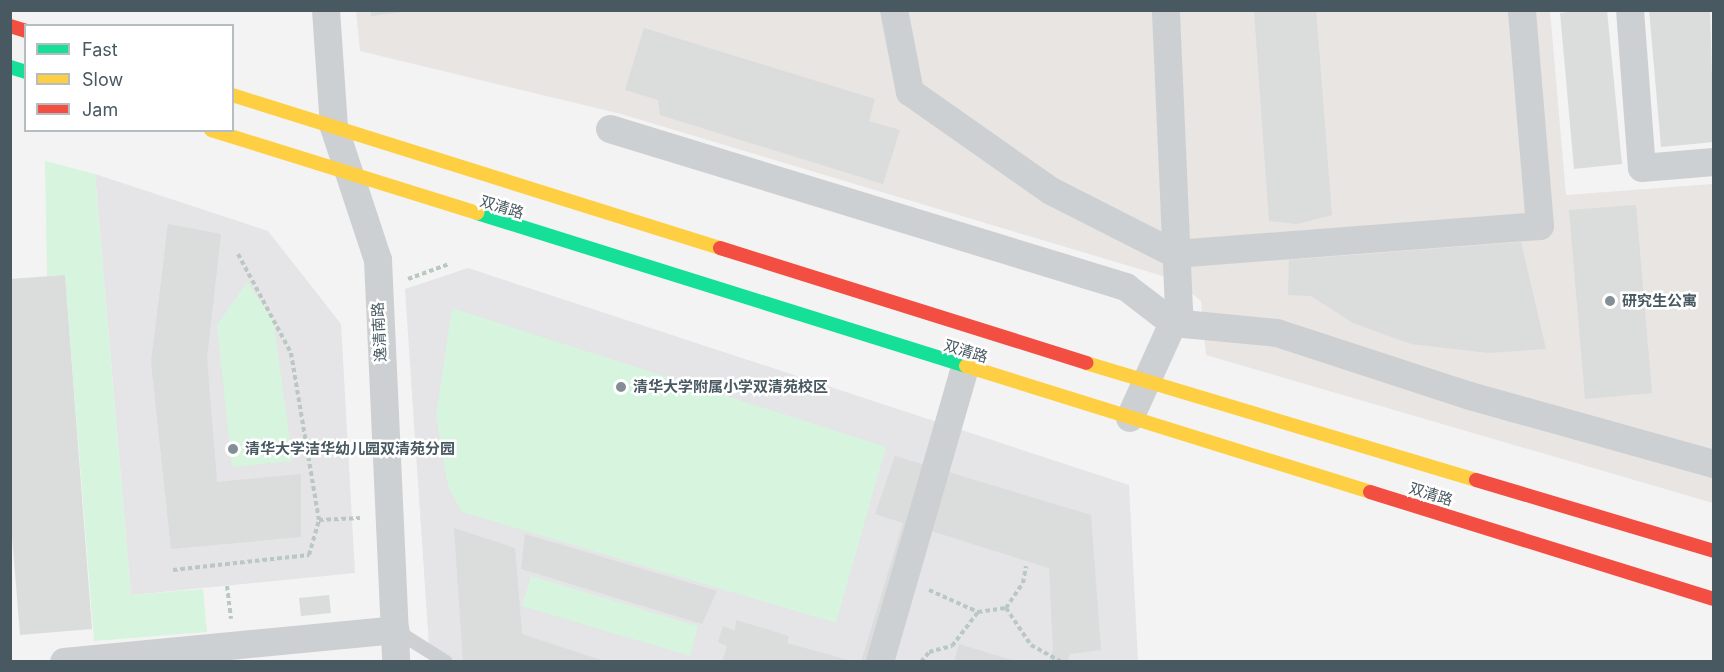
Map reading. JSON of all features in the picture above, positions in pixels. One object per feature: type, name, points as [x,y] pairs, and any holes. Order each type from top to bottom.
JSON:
[{"type":"main road","name":"双清路","points":[[234,96],[1148,380],[1713,551]]},
{"type":"main road","name":"双清路","points":[[217,132],[347,177],[1713,599]]},
{"type":"street","name":"逸清南路","points":[[326,10],[334,127],[347,177],[374,237],[378,260],[396,662]]},
{"type":"street","points":[[894,10],[910,92],[1051,191],[1175,254],[1540,225],[1522,10]]},
{"type":"street","points":[[1130,418],[1179,310],[1166,10]]},
{"type":"street","points":[[1630,10],[1642,168],[1713,162]]},
{"type":"street","points":[[610,129],[1126,287],[1173,323],[1277,333],[1470,396],[1713,464]]},
{"type":"street","points":[[880,662],[965,368]]},
{"type":"street","points":[[64,662],[394,630]]},
{"type":"lane","points":[[394,630],[446,662]]},
{"type":"path","points":[[173,570],[309,555],[319,520],[291,353],[238,254]]},
{"type":"path","points":[[319,520],[360,518]]},
{"type":"path","points":[[902,585],[960,600],[978,612],[1006,608],[1023,583],[1026,566]]},
{"type":"path","points":[[1006,608],[1031,645],[1062,662]]},
{"type":"path","points":[[921,662],[929,652],[952,646],[978,612]]},
{"type":"shaded area","points":[[356,11],[1550,11],[1566,195],[1713,184],[1713,503],[1206,355],[1201,301],[1176,280],[621,114],[360,51]]},
{"type":"shaded area","name":"清华大学洁华幼儿园双清苑分园","points":[[95,174],[268,231],[341,324],[355,573],[131,595]]},
{"type":"shaded area","name":"清华大学附属小学双清苑校区","points":[[468,268],[1129,485],[1138,661],[430,661],[405,289]]},
{"type":"green space","points":[[45,161],[95,174],[131,595],[203,589],[207,632],[94,641],[65,275],[47,276]]},
{"type":"green space","points":[[247,282],[273,320],[293,461],[232,467],[217,325]]},
{"type":"green space","points":[[452,308],[886,447],[836,623],[462,512],[448,487],[436,415]]},
{"type":"green space","points":[[531,576],[698,626],[690,656],[522,606]]},
{"type":"building","points":[[371,10],[404,10],[404,12],[371,16]]},
{"type":"building","points":[[1254,10],[1316,10],[1332,215],[1297,224],[1269,221]]},
{"type":"building","points":[[1607,10],[1622,164],[1574,169],[1560,13]]},
{"type":"building","points":[[1649,10],[1710,10],[1714,142],[1661,147]]},
{"type":"building","points":[[644,28],[875,99],[869,121],[900,130],[883,184],[660,115],[658,100],[625,90]]},
{"type":"building","name":"研究生公寓","points":[[1636,205],[1652,393],[1585,399],[1569,210]]},
{"type":"building","points":[[168,224],[221,234],[207,358],[217,482],[301,474],[301,537],[171,549],[151,362]]},
{"type":"building","points":[[1521,242],[1546,349],[1489,353],[1411,344],[1353,323],[1311,296],[1288,295],[1289,260]]},
{"type":"building","points":[[65,275],[92,629],[20,635],[10,511],[10,279]]},
{"type":"building","points":[[895,456],[1091,515],[1101,650],[1070,654],[1067,662],[1050,662],[1053,650],[1049,568],[928,530],[887,662],[861,662],[903,523],[875,514]]},
{"type":"building","points":[[454,528],[515,548],[522,634],[607,662],[463,662]]},
{"type":"building","points":[[525,534],[717,591],[702,624],[521,569]]},
{"type":"building","points":[[329,595],[331,613],[301,616],[299,598]]},
{"type":"building","points":[[736,620],[789,636],[787,643],[855,662],[722,662],[727,646],[718,642],[723,626],[735,631]]},
{"type":"building","points":[[959,644],[1015,661],[1015,662],[954,662]]},
{"type":"traffic: fast","points":[[10,67],[24,71]]},
{"type":"traffic: fast","points":[[477,213],[966,366]]},
{"type":"traffic: slow","points":[[234,96],[720,248]]},
{"type":"traffic: slow","points":[[217,132],[477,213]]},
{"type":"traffic: slow","points":[[1086,363],[1476,480]]},
{"type":"traffic: slow","points":[[966,366],[1370,492]]},
{"type":"traffic: jam","points":[[10,26],[24,30]]},
{"type":"traffic: jam","points":[[720,248],[1086,363]]},
{"type":"traffic: jam","points":[[1476,480],[1714,551]]},
{"type":"traffic: jam","points":[[1370,492],[1714,599]]},
{"type":"place","name":"研究生公寓","points":[[1610,301]]},
{"type":"place","name":"清华大学附属小学双清苑校区","points":[[621,387]]},
{"type":"place","name":"清华大学洁华幼儿园双清苑分园","points":[[233,449]]}]
